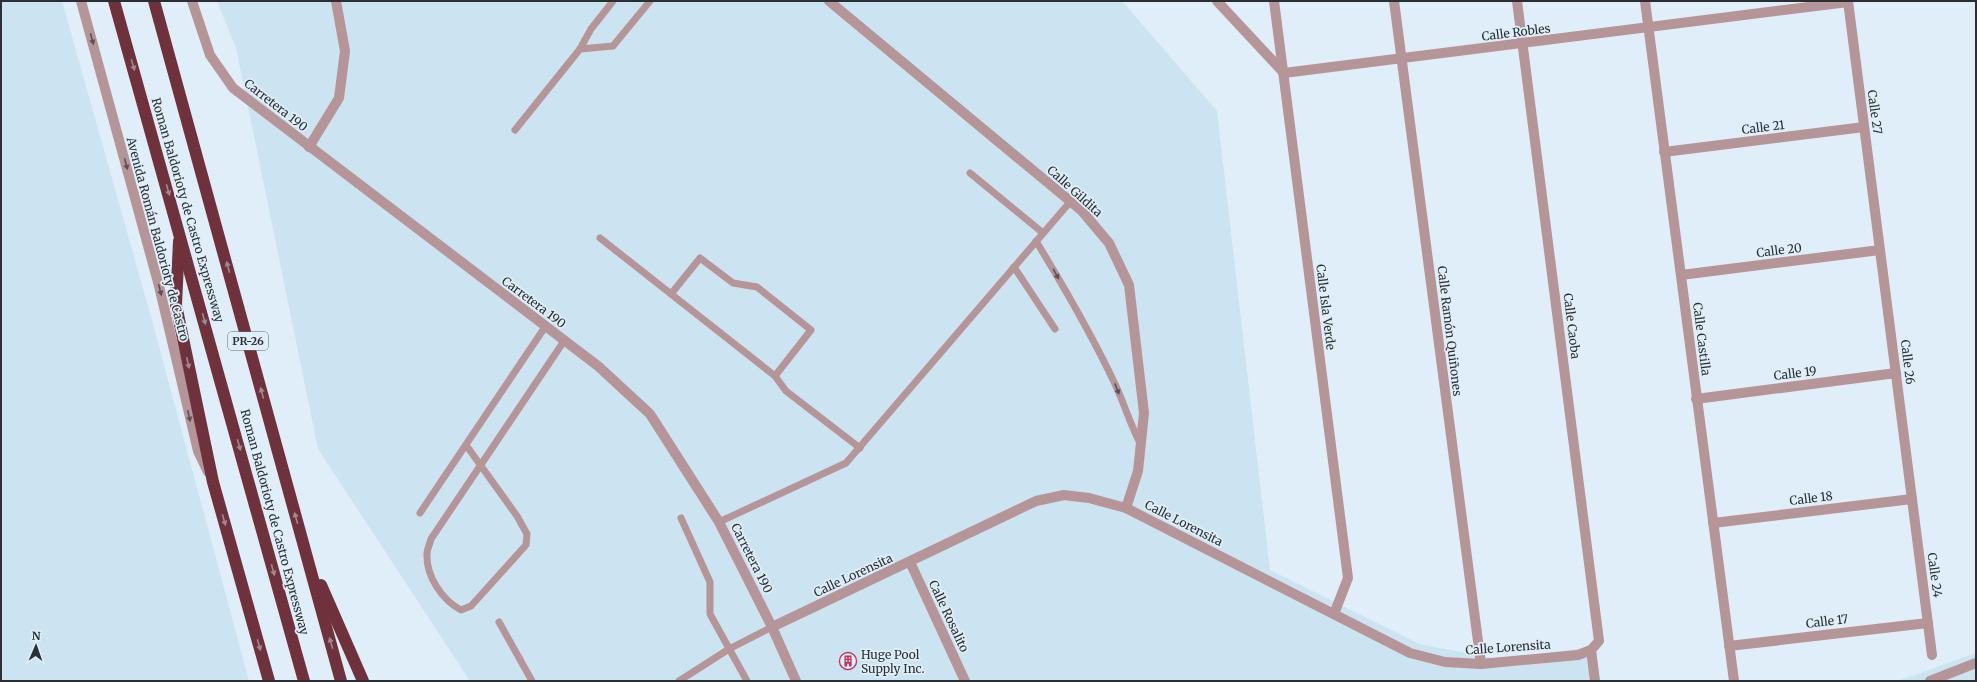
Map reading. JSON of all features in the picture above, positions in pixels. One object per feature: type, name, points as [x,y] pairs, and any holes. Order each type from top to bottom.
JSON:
[{"type":"highway","name":"Roman Baldorioty de Castro Expressway","points":[[114,1],[179,228],[304,681]]},
{"type":"highway","name":"Roman Baldorioty de Castro Expressway","points":[[154,1],[341,681]]},
{"type":"highway","points":[[179,228],[176,305],[213,482],[269,681]]},
{"type":"highway","points":[[306,552],[352,653],[363,681]]},
{"type":"street","name":"Avenida Román Baldorioty de Castro","points":[[81,1],[159,286],[198,451],[213,482]]},
{"type":"street","name":"Carretera 190","points":[[192,1],[210,55],[233,88],[598,366],[650,414],[719,522],[772,627],[796,681]]},
{"type":"street","points":[[309,147],[339,98],[345,50],[336,1]]},
{"type":"street","name":"Calle Gildita","points":[[829,1],[1082,211],[1109,243],[1129,285],[1144,413],[1138,471],[1126,508]]},
{"type":"street","points":[[1217,1],[1284,73]]},
{"type":"street","name":"Calle Isla Verde","points":[[1274,1],[1348,578],[1334,614]]},
{"type":"street","name":"Calle Ramón Quiñones","points":[[1394,1],[1481,664]]},
{"type":"street","name":"Calle Caoba","points":[[1517,1],[1599,641],[1591,650]]},
{"type":"street","name":"Calle Castilla","points":[[1645,1],[1734,681]]},
{"type":"street","name":"Calle Robles","points":[[1284,73],[1848,2]]},
{"type":"street","name":"Calle 27","points":[[1848,2],[1876,227]]},
{"type":"street","name":"Calle 21","points":[[1664,152],[1864,127]]},
{"type":"street","name":"Calle 26","points":[[1876,227],[1912,499]]},
{"type":"street","name":"Calle 20","points":[[1681,275],[1880,250]]},
{"type":"street","name":"Calle 19","points":[[1696,399],[1896,373]]},
{"type":"street","name":"Calle Lorensita","points":[[772,627],[1036,501],[1064,495],[1089,498],[1126,508],[1410,652],[1445,662],[1481,664],[1578,655],[1591,650]]},
{"type":"street","name":"Calle 18","points":[[1713,523],[1912,499]]},
{"type":"street","name":"Calle 24","points":[[1912,499],[1932,655]]},
{"type":"street","name":"Calle Rosalito","points":[[910,562],[965,681]]},
{"type":"street","name":"Calle 17","points":[[1729,646],[1928,623]]},
{"type":"street","points":[[1591,650],[1595,681]]},
{"type":"street","points":[[1930,681],[1976,663]]},
{"type":"lane","points":[[515,130],[580,49],[591,28],[613,1]]},
{"type":"lane","points":[[580,49],[613,46],[650,1]]},
{"type":"lane","points":[[970,173],[1043,233]]},
{"type":"lane","points":[[719,522],[846,463],[1070,202]]},
{"type":"lane","points":[[600,238],[775,376],[786,391],[860,448]]},
{"type":"lane","points":[[1036,241],[1096,346],[1116,385],[1130,424],[1140,443]]},
{"type":"lane","points":[[671,294],[700,258],[733,283],[757,288],[811,330],[775,376]]},
{"type":"lane","points":[[1014,267],[1055,329]]},
{"type":"lane","points":[[420,513],[545,327]]},
{"type":"lane","points":[[466,445],[481,465],[527,534],[526,545],[471,606],[461,610],[451,605],[434,582],[428,568],[427,552],[431,539],[481,465],[564,341]]},
{"type":"lane","points":[[681,518],[710,582],[710,614],[747,681]]},
{"type":"lane","points":[[500,622],[532,681]]},
{"type":"lane","points":[[679,681],[729,649],[772,627]]},
{"type":"shaded area","points":[[1,1],[62,1],[151,317],[249,681],[1,681]]},
{"type":"shaded area","points":[[217,1],[1122,1],[1217,111],[1270,570],[1419,644],[1498,659],[1585,648],[1591,681],[470,681],[318,449],[236,48]]},
{"type":"shaded area","points":[[1976,653],[1976,681],[1898,681]]},
{"type":"place","name":"Huge Pool Supply Inc.","points":[[848,661]]}]
